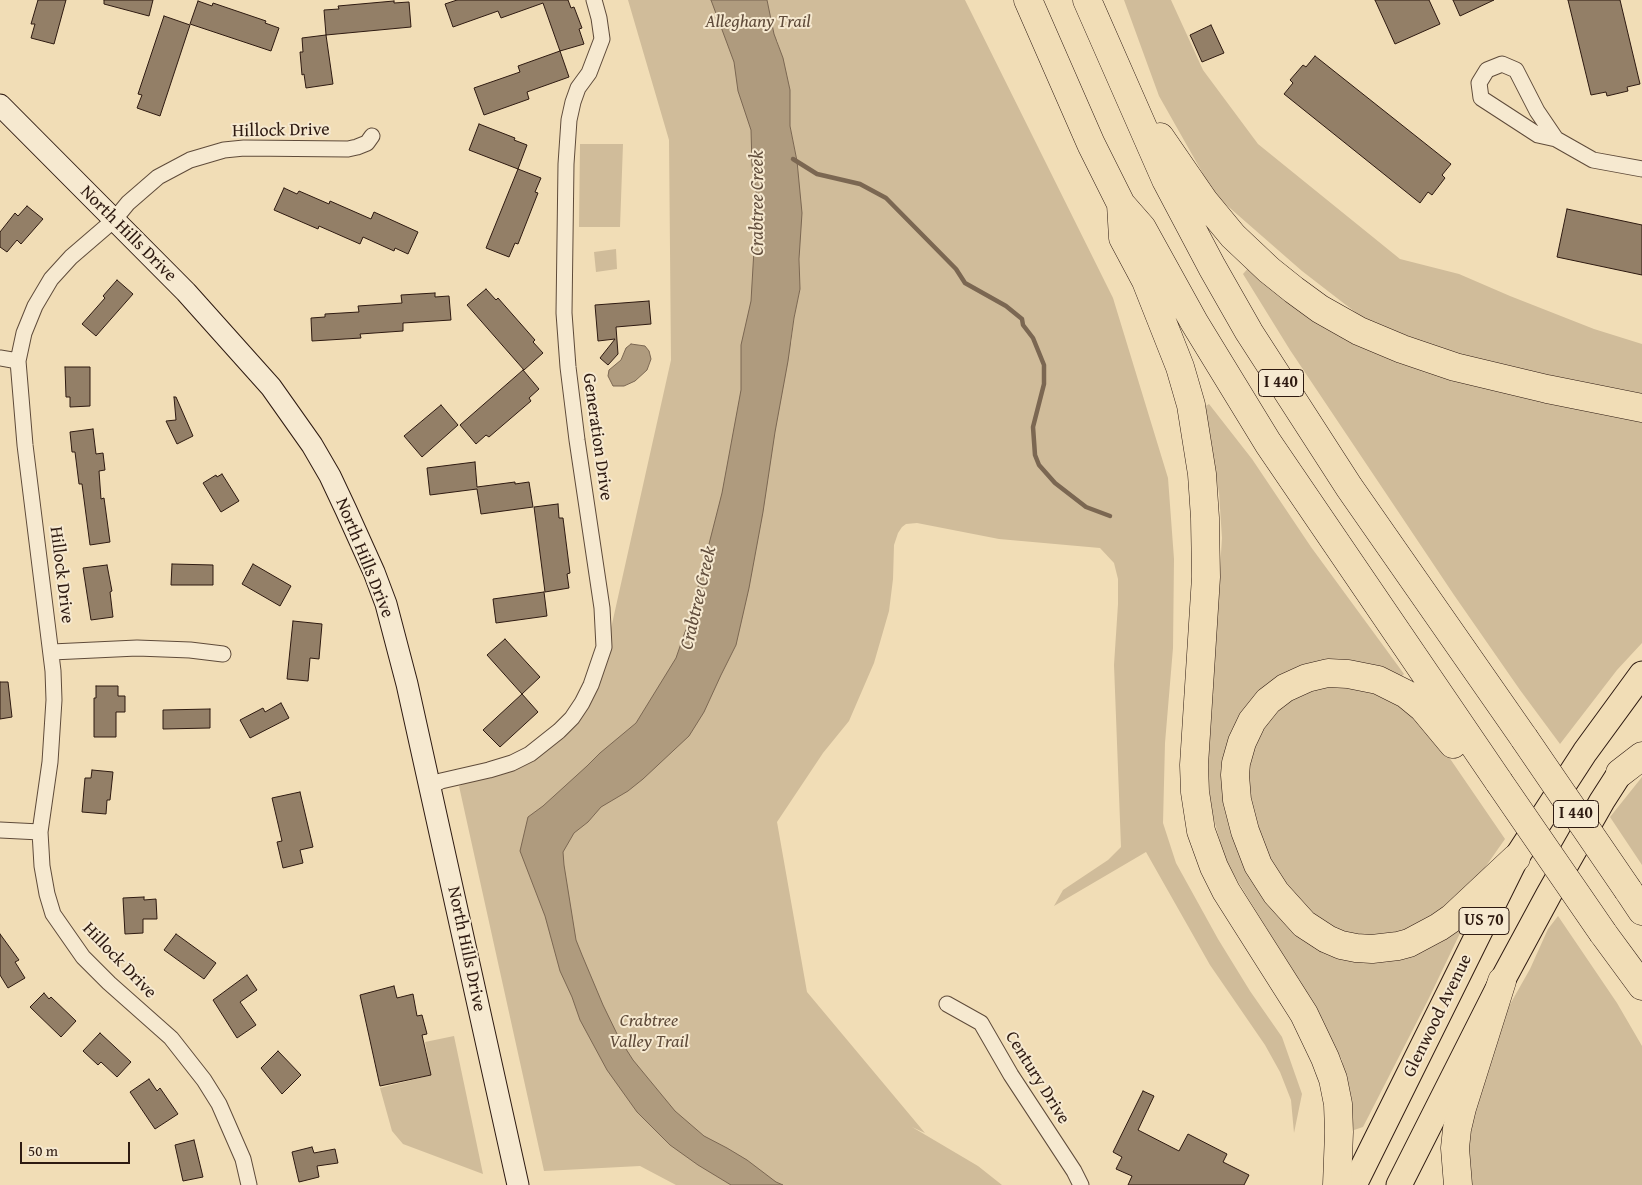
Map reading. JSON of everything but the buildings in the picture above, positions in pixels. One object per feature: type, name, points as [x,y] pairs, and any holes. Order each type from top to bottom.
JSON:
[{"type":"highway","name":"I 440","points":[[1028,0],[1090,144],[1121,204],[1142,228],[1199,330],[1268,443],[1378,602],[1492,774],[1642,986]]},
{"type":"highway","name":"I 440","points":[[1087,0],[1166,180],[1212,267],[1250,332],[1349,487],[1637,903]]},
{"type":"highway","points":[[1124,87],[1204,201],[1233,236],[1269,270],[1320,309],[1367,334],[1402,349],[1455,367],[1547,389],[1642,408]]},
{"type":"highway","points":[[1121,204],[1123,238],[1146,281],[1180,367],[1191,405],[1202,474],[1206,577],[1194,765],[1195,792],[1201,831],[1214,868],[1226,891],[1304,1014],[1326,1058],[1338,1104],[1337,1185]]},
{"type":"highway","points":[[1492,774],[1463,755],[1424,708],[1406,694],[1378,680],[1363,676],[1328,673],[1307,678],[1285,688],[1260,710],[1246,733],[1238,752],[1235,784],[1245,832],[1258,865],[1271,886],[1287,907],[1304,924],[1327,939],[1356,948],[1386,948],[1409,943],[1424,936],[1452,918],[1516,858]]},
{"type":"highway","name":"Glenwood Avenue","points":[[1354,1185],[1516,858],[1585,752],[1642,674]]},
{"type":"highway","points":[[1620,773],[1642,756]]},
{"type":"highway","name":"US 70","points":[[1399,1185],[1549,894],[1620,773]]},
{"type":"highway","points":[[1625,964],[1642,1001]]},
{"type":"highway","points":[[1458,1185],[1455,1148],[1459,1122],[1502,982]]},
{"type":"main road","name":"North Hills Drive","points":[[0,105],[186,292],[271,387],[312,445],[330,476],[374,572],[386,604],[407,684],[518,1185]]},
{"type":"street","name":"Generation Drive","points":[[429,787],[441,781],[512,763],[530,754],[559,731],[572,718],[592,685],[604,647],[602,608],[577,440],[564,313],[566,164],[569,120],[578,88],[588,73],[602,39],[594,0]]},
{"type":"street","points":[[1556,139],[1537,111],[1516,70],[1502,64],[1487,70],[1480,83],[1481,98],[1538,136],[1556,139],[1593,160],[1642,169]]},
{"type":"street","name":"Hillock Drive","points":[[249,1185],[240,1152],[219,1104],[204,1080],[171,1038],[109,983],[83,956],[53,914],[47,894],[42,866],[40,832],[50,762],[53,718],[52,652],[25,445],[18,361],[24,333],[31,315],[51,280],[71,257],[114,220],[135,196],[158,178],[190,160],[224,150],[244,148],[348,149],[367,143],[372,136]]},
{"type":"street","points":[[0,358],[18,361]]},
{"type":"street","points":[[52,652],[137,648],[190,650],[223,654]]},
{"type":"street","points":[[0,830],[40,832]]},
{"type":"street","name":"Century Drive","points":[[947,1004],[981,1023],[1015,1082],[1074,1171],[1081,1185]]},
{"type":"green space","points":[[628,0],[965,0],[1113,298],[1168,478],[1174,559],[1173,648],[1165,743],[1163,823],[1176,863],[1218,939],[1250,991],[1282,1037],[1302,1094],[1294,1133],[1291,1100],[1280,1072],[1265,1045],[1210,965],[1146,852],[1054,906],[1063,890],[1108,860],[1121,847],[1114,665],[1118,579],[1114,563],[1100,548],[999,539],[917,523],[906,524],[898,533],[894,545],[893,579],[889,611],[874,663],[849,721],[823,753],[777,822],[807,992],[925,1133],[912,1127],[978,1166],[1002,1185],[676,1185],[640,1166],[544,1171],[459,786],[518,757],[555,733],[597,691],[671,360],[669,140]],"holes":[[[777,40],[790,90],[790,126],[797,161],[800,289],[791,344],[770,334],[764,103],[743,46]]]},
{"type":"green space","points":[[1124,0],[1171,0],[1203,70],[1258,144],[1400,259],[1459,274],[1594,329],[1642,344],[1642,397],[1444,351],[1368,322],[1302,271],[1215,195],[1159,96]]},
{"type":"green space","points":[[580,144],[623,144],[620,227],[579,227]]},
{"type":"green space","points":[[616,249],[617,269],[596,272],[594,252]]},
{"type":"green space","points":[[1250,266],[1303,308],[1642,417],[1642,643],[1617,670],[1560,744],[1454,595],[1290,350],[1243,274]]},
{"type":"green space","points":[[1209,404],[1252,459],[1311,547],[1404,674],[1401,677],[1266,689],[1230,815],[1318,947],[1463,927],[1363,1127],[1354,1130],[1342,1060],[1311,1000],[1226,862],[1210,806],[1208,753],[1222,538],[1219,493],[1204,407]]},
{"type":"green space","points":[[1338,682],[1404,702],[1427,725],[1505,839],[1465,896],[1423,930],[1360,941],[1303,914],[1255,842],[1242,779],[1260,724],[1287,698]]},
{"type":"green space","points":[[1642,777],[1642,865],[1610,817]]},
{"type":"green space","points":[[1558,916],[1617,1003],[1642,1046],[1642,1185],[1465,1185],[1463,1149],[1504,1015],[1530,969],[1548,929]]},
{"type":"green space","points":[[454,1036],[483,1174],[403,1144],[392,1131],[380,1088],[431,1075],[425,1042]]},
{"type":"water","name":"Crabtree Creek","points":[[711,0],[767,0],[774,34],[783,58],[790,90],[790,126],[797,161],[802,213],[799,259],[800,289],[763,512],[736,645],[704,712],[689,736],[643,779],[628,791],[601,807],[588,822],[574,833],[563,852],[576,940],[603,1005],[619,1038],[633,1060],[675,1111],[704,1136],[747,1160],[776,1182],[783,1185],[731,1185],[670,1145],[637,1112],[607,1070],[580,1020],[560,971],[545,916],[520,851],[528,817],[543,806],[600,753],[636,723],[676,658],[685,632],[694,614],[696,595],[722,493],[741,390],[741,345],[751,301],[757,198],[752,165],[751,130],[738,91],[734,62]]},
{"type":"water","points":[[631,344],[645,346],[649,351],[651,359],[647,370],[635,381],[624,386],[613,386],[608,376],[609,370],[621,360],[626,348]]},
{"type":"waterway","points":[[793,159],[817,174],[860,184],[886,198],[956,269],[965,283],[1006,306],[1022,319],[1023,325],[1033,338],[1044,365],[1044,384],[1033,427],[1035,455],[1039,465],[1055,483],[1086,507],[1110,516]]},
{"type":"park label","name":"Alleghany Trail","points":[[758,22]]},
{"type":"park label","name":"Crabtree Valley Trail","points":[[649,1031]]}]
